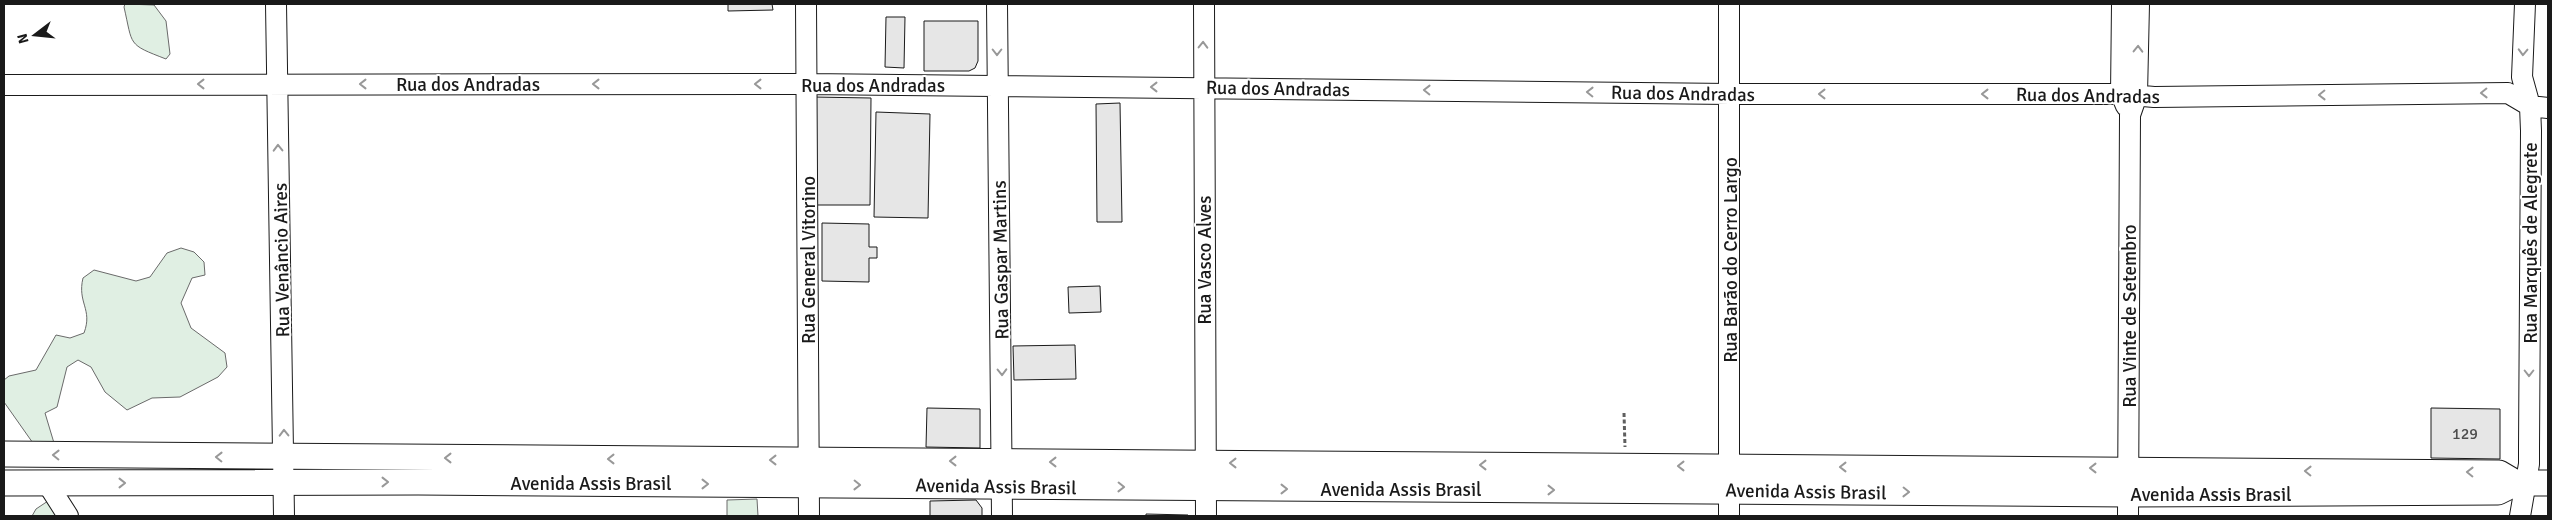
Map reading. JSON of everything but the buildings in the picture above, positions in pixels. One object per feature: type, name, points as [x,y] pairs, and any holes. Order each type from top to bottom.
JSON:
[{"type":"main road","name":"Avenida Assis Brasil","points":[[4,454],[285,457],[354,470]]},
{"type":"main road","points":[[149,456],[150,482]]},
{"type":"main road","name":"Avenida Assis Brasil","points":[[4,483],[284,482],[354,470],[809,472],[1002,462],[1626,466],[1729,478],[2128,505],[2498,492],[2530,483]]},
{"type":"main road","points":[[1083,487],[1084,462]]},
{"type":"main road","points":[[1511,465],[1511,490]]},
{"type":"main road","name":"Avenida Assis Brasil","points":[[809,472],[1003,487],[1511,490],[1729,478],[2128,468],[2499,473],[2530,483]]},
{"type":"street","name":"Rua Venâncio Aires","points":[[276,4],[285,457],[284,516]]},
{"type":"street","name":"Rua General Vitorino","points":[[806,4],[809,516]]},
{"type":"street","name":"Rua Gaspar Martins","points":[[997,4],[1002,516]]},
{"type":"street","name":"Rua Vasco Alves","points":[[1204,4],[1206,516]]},
{"type":"street","name":"Rua Barão do Cerro Largo","points":[[1729,4],[1729,516]]},
{"type":"street","name":"Rua Vinte de Setembro","points":[[2122,4],[2130,115],[2128,505]]},
{"type":"street","name":"Rua Vinte de Setembro","points":[[2129,95],[2139,4]]},
{"type":"street","name":"Rua Marquês de Alegrete","points":[[2520,516],[2530,483],[2529,446],[2539,107],[2522,77],[2525,4]]},
{"type":"street","name":"Rua dos Andradas","points":[[4,85],[807,84],[1730,94],[2129,95],[2508,93],[2539,107]]},
{"type":"street","points":[[47,483],[68,516]]},
{"type":"path","points":[[1624,412],[1626,466]]},
{"type":"green space","points":[[125,4],[154,5],[166,21],[170,54],[166,59],[144,50],[134,42],[129,29]]},
{"type":"green space","points":[[181,248],[194,252],[204,262],[205,275],[192,278],[181,303],[191,328],[225,353],[227,367],[218,377],[180,397],[152,398],[127,410],[105,392],[91,367],[78,360],[67,367],[57,407],[45,413],[57,453],[47,463],[4,402],[4,380],[9,376],[36,370],[56,335],[70,338],[84,333],[87,318],[82,294],[83,278],[94,270],[136,281],[150,277],[167,253]]},
{"type":"green space","points":[[757,499],[758,516],[727,516],[727,500]]},
{"type":"green space","points":[[48,501],[64,516],[32,516],[36,509]]}]
